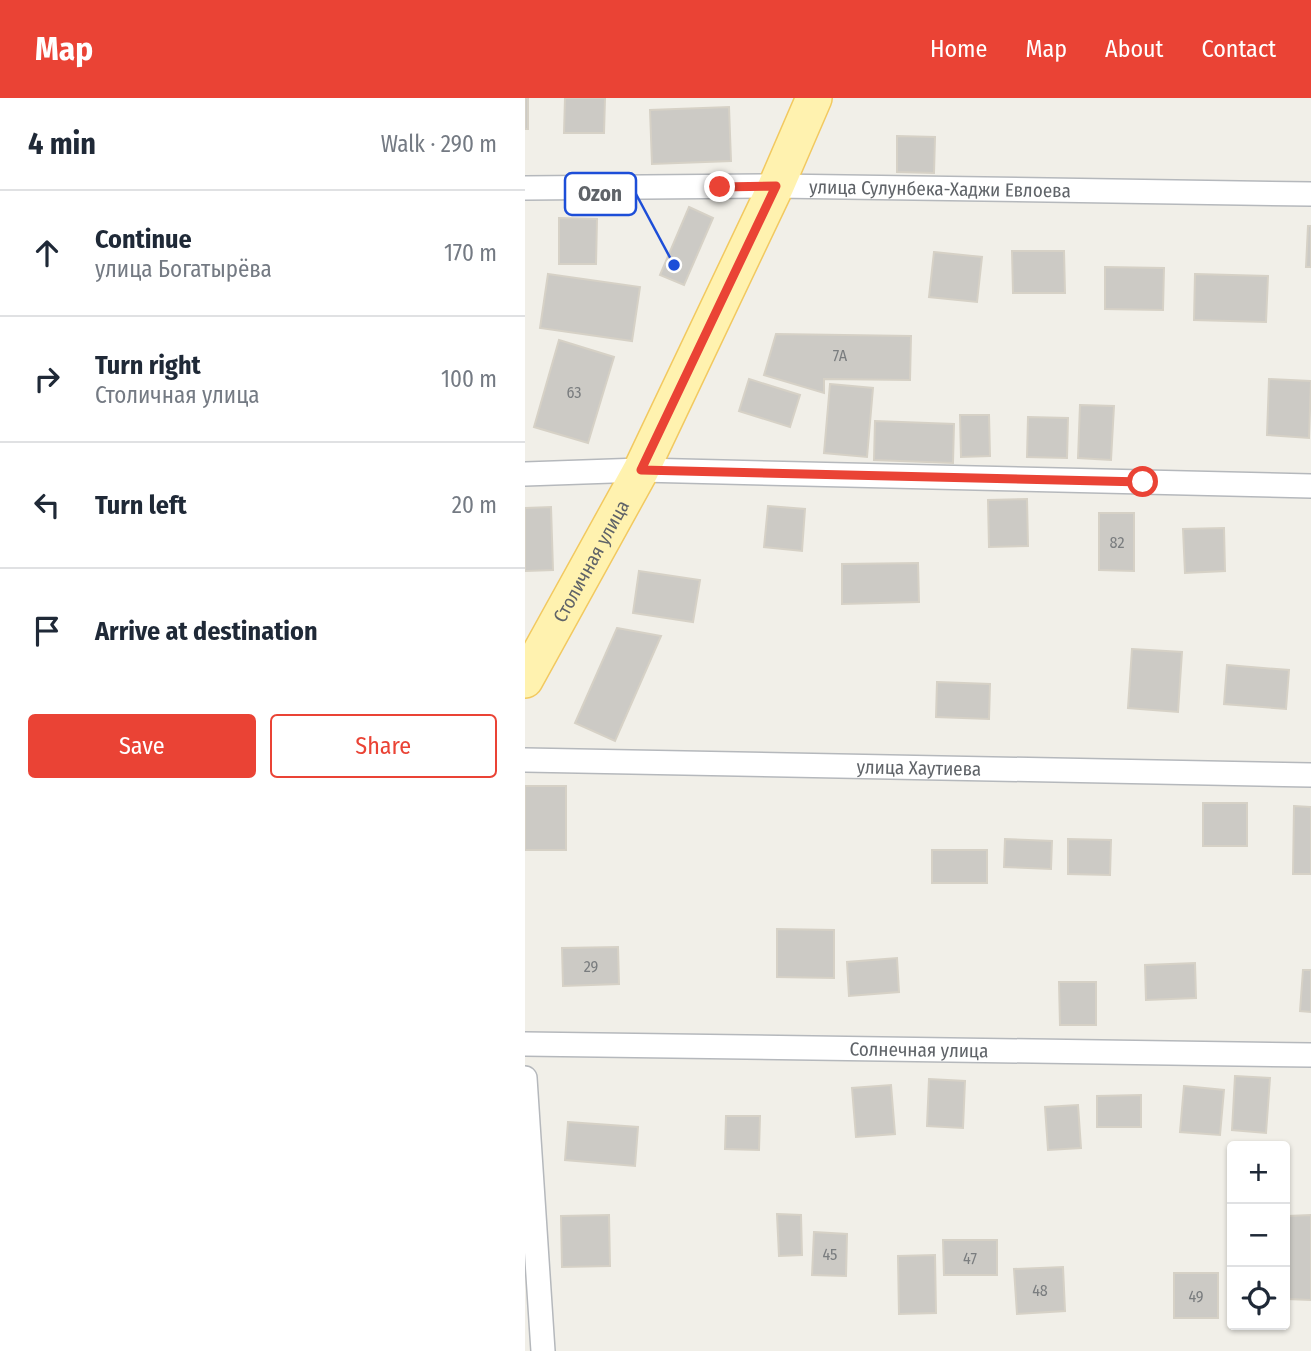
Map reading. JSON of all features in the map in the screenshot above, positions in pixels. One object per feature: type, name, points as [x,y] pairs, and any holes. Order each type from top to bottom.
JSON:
[{"type":"main road","name":"Столичная улица","points":[[525,680],[641,470],[776,186],[814,98]]},
{"type":"street","name":"улица Сулунбека-Хаджи Евлоева","points":[[525,188],[776,186],[1311,194]]},
{"type":"street","points":[[525,474],[641,470],[1311,486]]},
{"type":"street","name":"улица Хаутиева","points":[[525,760],[1311,775]]},
{"type":"street","name":"Солнечная улица","points":[[525,1044],[1311,1055]]},
{"type":"street","points":[[525,1078],[543,1351]]},
{"type":"building","points":[[525,98],[528,98],[528,129],[525,129]]},
{"type":"building","points":[[565,98],[605,98],[604,133],[564,133]]},
{"type":"building","points":[[729,107],[731,161],[652,164],[650,110]]},
{"type":"building","points":[[897,136],[935,137],[934,173],[897,172]]},
{"type":"building","points":[[689,207],[713,218],[684,285],[660,275]]},
{"type":"building","points":[[559,218],[597,219],[596,264],[559,264]]},
{"type":"building","points":[[1308,226],[1311,226],[1311,267],[1306,267]]},
{"type":"building","points":[[1012,251],[1064,251],[1065,293],[1013,293]]},
{"type":"building","points":[[934,252],[982,257],[977,302],[929,297]]},
{"type":"building","points":[[1105,267],[1164,268],[1163,310],[1105,309]]},
{"type":"building","points":[[548,274],[640,287],[632,341],[540,328]]},
{"type":"building","points":[[1195,274],[1268,276],[1266,322],[1194,320]]},
{"type":"building","points":[[776,334],[911,336],[910,380],[824,379],[824,393],[764,375]]},
{"type":"building","points":[[559,340],[614,357],[588,443],[534,427]]},
{"type":"building","points":[[749,379],[800,395],[790,427],[739,411]]},
{"type":"building","points":[[1269,379],[1311,381],[1309,438],[1267,435]]},
{"type":"building","points":[[830,384],[873,388],[867,457],[824,453]]},
{"type":"building","points":[[1080,405],[1114,406],[1111,460],[1078,458]]},
{"type":"building","points":[[960,415],[989,415],[990,456],[961,457]]},
{"type":"building","points":[[1028,417],[1068,418],[1067,458],[1027,457]]},
{"type":"building","points":[[875,421],[954,424],[953,463],[874,460]]},
{"type":"building","points":[[1027,499],[1028,546],[989,547],[988,500]]},
{"type":"building","points":[[768,506],[805,509],[802,551],[764,547]]},
{"type":"building","points":[[551,507],[553,570],[525,571],[525,508]]},
{"type":"building","points":[[1099,513],[1134,513],[1134,571],[1099,570]]},
{"type":"building","points":[[1224,528],[1225,571],[1185,573],[1183,529]]},
{"type":"building","points":[[918,563],[919,602],[842,604],[842,564]]},
{"type":"building","points":[[639,571],[700,580],[693,622],[633,613]]},
{"type":"building","points":[[617,628],[661,636],[615,741],[575,723]]},
{"type":"building","points":[[1132,649],[1182,652],[1178,712],[1128,708]]},
{"type":"building","points":[[1227,665],[1289,670],[1286,709],[1224,704]]},
{"type":"building","points":[[937,682],[990,684],[989,719],[936,717]]},
{"type":"building","points":[[525,786],[566,786],[566,850],[525,850]]},
{"type":"building","points":[[1203,803],[1247,803],[1247,846],[1203,846]]},
{"type":"building","points":[[1294,806],[1311,807],[1311,874],[1293,874]]},
{"type":"building","points":[[1005,839],[1052,841],[1051,869],[1004,867]]},
{"type":"building","points":[[1068,839],[1111,840],[1110,875],[1068,874]]},
{"type":"building","points":[[932,850],[987,850],[987,883],[932,883]]},
{"type":"building","points":[[777,929],[834,930],[834,978],[777,977]]},
{"type":"building","points":[[618,947],[619,984],[563,986],[562,948]]},
{"type":"building","points":[[897,958],[899,992],[849,996],[847,962]]},
{"type":"building","points":[[1195,963],[1196,998],[1146,1000],[1145,965]]},
{"type":"building","points":[[1303,970],[1311,970],[1311,1012],[1300,1011]]},
{"type":"building","points":[[1059,982],[1096,982],[1096,1025],[1060,1025]]},
{"type":"building","points":[[1235,1076],[1270,1078],[1266,1133],[1232,1130]]},
{"type":"building","points":[[929,1079],[965,1081],[963,1128],[927,1126]]},
{"type":"building","points":[[891,1085],[895,1134],[856,1137],[852,1088]]},
{"type":"building","points":[[1184,1086],[1224,1090],[1220,1135],[1180,1132]]},
{"type":"building","points":[[1141,1095],[1141,1127],[1097,1127],[1097,1096]]},
{"type":"building","points":[[1078,1105],[1081,1148],[1048,1150],[1045,1107]]},
{"type":"building","points":[[726,1116],[760,1116],[759,1150],[725,1149]]},
{"type":"building","points":[[568,1122],[638,1127],[635,1166],[565,1160]]},
{"type":"building","points":[[777,1214],[801,1215],[802,1255],[779,1256]]},
{"type":"building","points":[[609,1215],[610,1266],[562,1267],[561,1216]]},
{"type":"building","points":[[1311,1215],[1311,1300],[1290,1299],[1290,1216]]},
{"type":"building","points":[[814,1232],[847,1234],[846,1276],[812,1275]]},
{"type":"building","points":[[943,1240],[997,1240],[997,1275],[944,1275]]},
{"type":"building","points":[[935,1255],[936,1313],[899,1314],[898,1256]]},
{"type":"building","points":[[1063,1267],[1065,1311],[1017,1314],[1014,1269]]},
{"type":"building","points":[[1174,1273],[1218,1273],[1218,1318],[1174,1318]]},
{"type":"place","name":"Ozon","points":[[674,265]]},
{"type":"route","points":[[720,187],[776,186],[641,470],[1143,482]]}]
